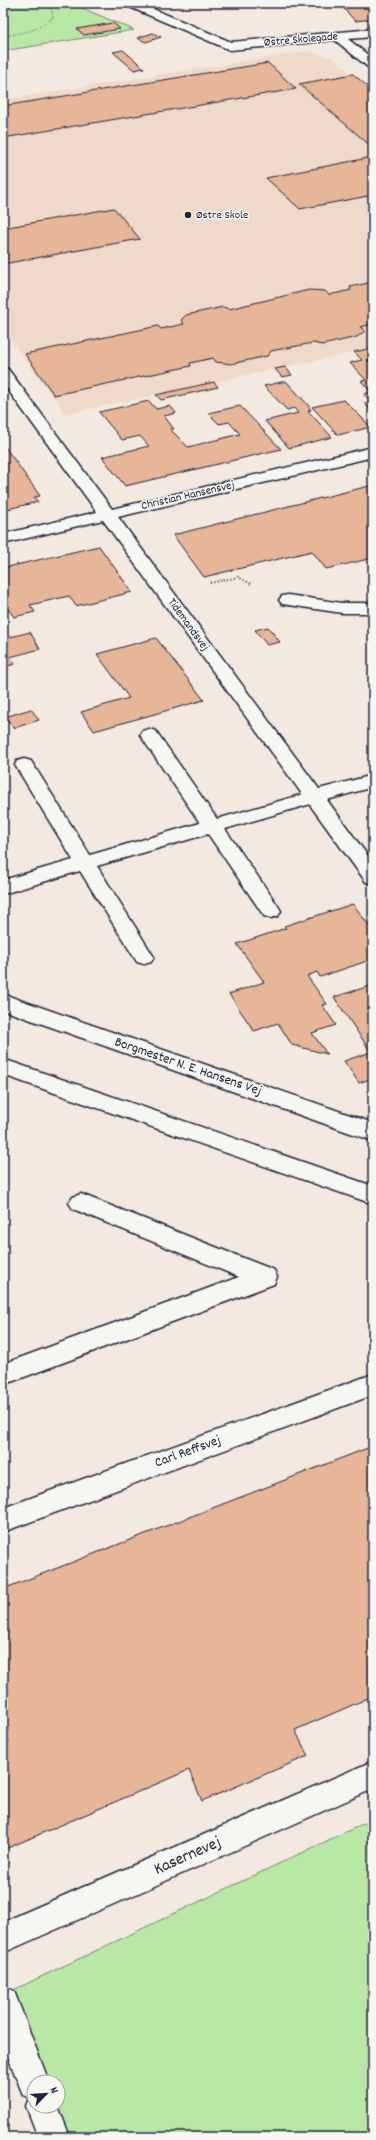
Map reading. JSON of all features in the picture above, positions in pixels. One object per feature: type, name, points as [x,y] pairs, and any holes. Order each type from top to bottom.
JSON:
[{"type":"street","name":"Østre Skolegade","points":[[129,3],[230,46],[373,33]]},
{"type":"street","points":[[338,37],[373,65]]},
{"type":"street","name":"Tidemandsvej","points":[[3,372],[373,877]]},
{"type":"street","name":"Christian Hansensvej","points":[[3,539],[373,452]]},
{"type":"street","points":[[288,600],[342,608],[373,608]]},
{"type":"street","points":[[149,735],[271,911]]},
{"type":"street","points":[[24,764],[144,957]]},
{"type":"street","points":[[3,887],[373,781]]},
{"type":"street","name":"Borgmester N. E. Hansens Vej","points":[[3,1002],[373,1132]]},
{"type":"street","points":[[3,1067],[373,1195]]},
{"type":"street","points":[[3,1375],[265,1277],[81,1203]]},
{"type":"street","name":"Carl Reffsvej","points":[[3,1520],[373,1384]]},
{"type":"street","name":"Kasernevej","points":[[3,1938],[373,1776]]},
{"type":"street","points":[[3,2002],[30,2074]]},
{"type":"street","points":[[45,2114],[54,2137]]},
{"type":"path","points":[[3,36],[30,32],[47,25],[53,17],[52,10],[42,3]]},
{"type":"path","points":[[165,594],[238,577],[264,593],[288,600]]},
{"type":"shaded area","name":"Østre Skole","points":[[308,51],[331,57],[373,91],[373,348],[66,414],[3,330],[3,100]]},
{"type":"green space","points":[[3,3],[70,3],[134,30],[3,51]]},
{"type":"green space","points":[[373,1819],[373,2137],[60,2137],[59,2114],[66,2114],[66,2074],[36,2074],[7,1993]]},
{"type":"building","points":[[339,3],[373,3],[373,19],[355,21]]},
{"type":"building","points":[[113,23],[120,29],[84,35],[77,29]]},
{"type":"building","points":[[153,33],[161,37],[146,42],[137,38]]},
{"type":"building","points":[[123,50],[144,68],[134,70],[113,52]]},
{"type":"building","points":[[268,63],[296,89],[3,138],[3,106]]},
{"type":"building","points":[[353,74],[373,91],[373,148],[299,84]]},
{"type":"building","points":[[373,157],[373,195],[300,209],[266,178]]},
{"type":"building","points":[[114,208],[140,239],[3,264],[3,228]]},
{"type":"building","points":[[373,282],[373,324],[360,327],[365,331],[357,337],[322,345],[313,343],[271,351],[267,356],[231,364],[216,362],[213,358],[190,363],[191,366],[54,395],[25,354],[158,326],[161,329],[184,324],[181,320],[186,315],[223,307],[229,309],[309,290],[325,291],[329,295],[351,290],[350,287]]},
{"type":"building","points":[[373,348],[373,359],[367,360],[373,366],[373,412],[364,403],[370,401],[364,394],[371,392],[361,381],[366,380],[350,363],[362,360],[354,352]]},
{"type":"building","points":[[285,367],[292,375],[282,377],[275,369]]},
{"type":"building","points":[[286,381],[308,405],[311,410],[308,411],[332,437],[289,448],[265,421],[298,413],[294,408],[287,410],[264,386]]},
{"type":"building","points":[[214,382],[218,387],[161,400],[156,395]]},
{"type":"building","points":[[344,400],[371,427],[338,435],[312,407]]},
{"type":"building","points":[[149,401],[156,409],[170,406],[176,413],[164,416],[174,429],[170,429],[188,447],[240,434],[229,422],[219,424],[208,413],[240,406],[281,449],[125,486],[102,457],[149,446],[140,436],[122,440],[99,412]]},
{"type":"building","points":[[3,444],[40,496],[34,497],[38,502],[3,510]]},
{"type":"building","points":[[373,485],[373,558],[326,569],[312,551],[204,577],[173,535]]},
{"type":"building","points":[[99,546],[132,592],[76,606],[69,596],[30,605],[35,612],[14,617],[9,610],[3,612],[3,568]]},
{"type":"building","points":[[268,627],[280,642],[267,645],[255,630]]},
{"type":"building","points":[[30,632],[40,649],[10,657],[15,664],[3,667],[3,639]]},
{"type":"building","points":[[156,638],[204,700],[94,731],[81,712],[129,698],[97,654]]},
{"type":"building","points":[[31,709],[39,720],[14,728],[5,717]]},
{"type":"building","points":[[353,904],[373,931],[373,959],[320,977],[317,972],[307,976],[327,1004],[322,1005],[336,1025],[312,1033],[327,1054],[292,1045],[278,1023],[254,1031],[229,994],[264,982],[237,944],[286,928],[284,926]]},
{"type":"building","points":[[373,985],[373,1078],[359,1083],[344,1061],[371,1052],[334,997]]},
{"type":"building","points":[[373,1446],[373,1696],[295,1730],[308,1756],[202,1801],[189,1770],[3,1850],[3,1589]]},
{"type":"place","name":"Østre Skole","points":[[188,215]]}]
